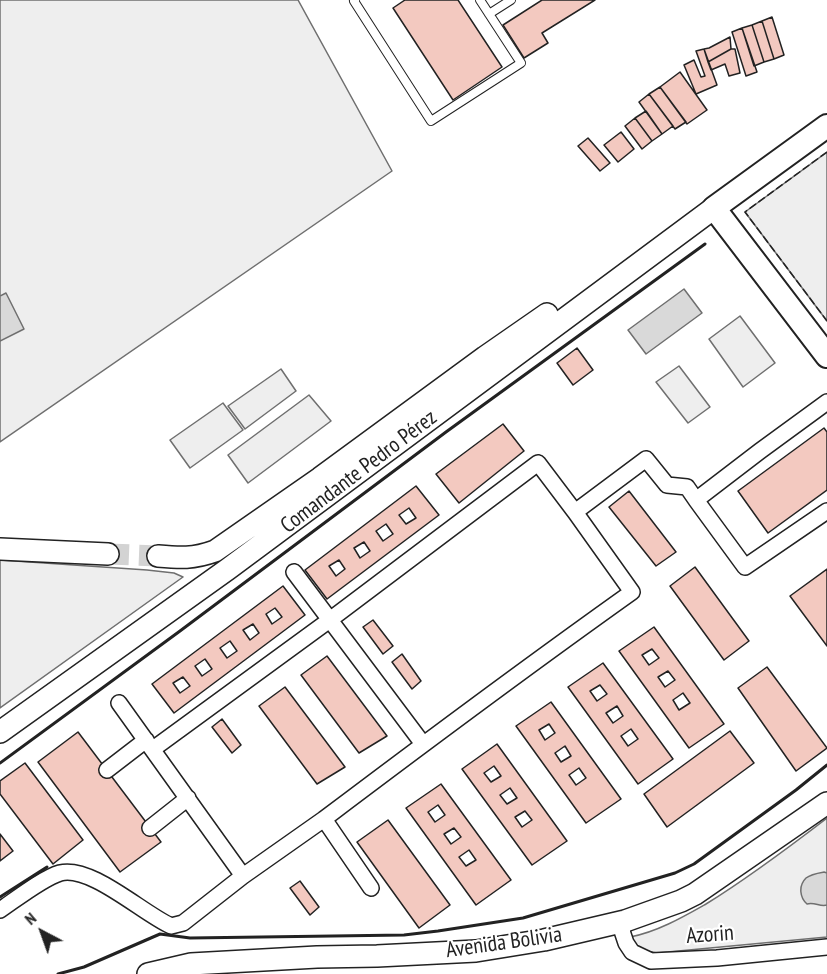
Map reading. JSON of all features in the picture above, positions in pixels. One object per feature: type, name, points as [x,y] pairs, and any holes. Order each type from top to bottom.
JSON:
[{"type":"main road","points":[[827,126],[714,208],[827,356]]},
{"type":"main road","name":"Comandante Pedro Pérez","points":[[0,732],[228,569],[714,208]]},
{"type":"main road","points":[[158,556],[199,557],[215,551],[548,314],[620,278]]},
{"type":"main road","points":[[0,549],[108,554]]},
{"type":"main road","name":"Avenida Bolivia","points":[[148,974],[191,964],[476,951],[544,940],[624,921],[695,894],[827,803]]},
{"type":"street","points":[[696,500],[827,402]]},
{"type":"street","points":[[576,512],[646,459],[667,485],[687,487],[745,567],[827,511]]},
{"type":"street","points":[[0,910],[50,877],[71,872],[84,874],[110,888],[171,926],[183,922],[536,660],[632,592],[576,512],[538,463],[331,619],[150,744],[107,770]]},
{"type":"street","points":[[294,572],[423,744]]},
{"type":"street","points":[[119,703],[243,876]]},
{"type":"street","points":[[150,828],[188,798]]},
{"type":"street","points":[[324,819],[371,888]]},
{"type":"street","name":"Azorin","points":[[624,921],[622,931],[632,952],[651,961],[717,958],[827,947]]},
{"type":"lane","points":[[355,0],[431,121],[521,63],[480,0]]},
{"type":"lane","points":[[489,14],[511,0]]},
{"type":"shaded area","points":[[0,0],[298,0],[392,171],[0,442]]},
{"type":"shaded area","points":[[827,152],[827,321],[745,212]]},
{"type":"shaded area","points":[[684,289],[702,313],[646,354],[628,330]]},
{"type":"shaded area","points":[[6,293],[24,329],[0,341],[0,296]]},
{"type":"shaded area","points":[[740,316],[775,363],[743,387],[709,339]]},
{"type":"shaded area","points":[[679,366],[710,407],[688,423],[656,382]]},
{"type":"shaded area","points":[[281,369],[296,391],[245,429],[228,406]]},
{"type":"shaded area","points":[[309,395],[331,421],[248,483],[228,455]]},
{"type":"shaded area","points":[[223,403],[243,430],[190,468],[170,440]]},
{"type":"shaded area","points":[[0,560],[147,570],[174,573],[183,577],[0,708]]},
{"type":"shaded area","points":[[827,818],[827,937],[657,953],[630,948],[630,937],[660,928],[706,904]]},
{"type":"shaded area","points":[[827,873],[827,905],[807,904],[801,892],[803,881],[810,876]]},
{"type":"building","points":[[405,0],[458,0],[502,67],[453,100],[393,8]]},
{"type":"building","points":[[542,0],[595,0],[542,33],[548,43],[524,58],[503,25]]},
{"type":"building","points":[[772,17],[784,55],[774,59],[762,21]]},
{"type":"building","points":[[762,21],[774,59],[764,62],[752,25]]},
{"type":"building","points":[[752,25],[764,62],[754,66],[742,28]]},
{"type":"building","points":[[742,28],[757,72],[746,76],[732,32]]},
{"type":"building","points":[[730,37],[731,49],[708,62],[704,49]]},
{"type":"building","points":[[704,49],[717,85],[696,94],[684,65],[694,60],[701,77],[705,76],[696,51]]},
{"type":"building","points":[[735,49],[740,73],[729,76],[725,64],[711,70],[708,62]]},
{"type":"building","points":[[680,72],[707,110],[687,124],[660,87]]},
{"type":"building","points":[[660,87],[686,122],[675,129],[649,94]]},
{"type":"building","points":[[649,94],[673,126],[662,134],[639,102]]},
{"type":"building","points":[[646,111],[662,134],[652,141],[635,118]]},
{"type":"building","points":[[635,118],[652,141],[642,149],[625,126]]},
{"type":"building","points":[[621,132],[634,149],[618,162],[604,145]]},
{"type":"building","points":[[588,138],[610,163],[600,171],[578,146]]},
{"type":"building","points":[[577,348],[593,370],[573,385],[557,363]]},
{"type":"building","points":[[503,424],[524,451],[459,503],[436,474]]},
{"type":"building","points":[[824,428],[827,432],[827,490],[768,533],[738,491]]},
{"type":"building","points":[[416,486],[439,515],[327,599],[305,570]]},
{"type":"building","points":[[629,491],[676,552],[656,566],[609,507]]},
{"type":"building","points":[[409,508],[416,518],[406,524],[399,515]]},
{"type":"building","points":[[386,524],[393,534],[383,541],[376,531]]},
{"type":"building","points":[[364,542],[370,551],[360,558],[354,548]]},
{"type":"building","points":[[339,560],[345,569],[336,576],[329,566]]},
{"type":"building","points":[[695,567],[749,641],[724,660],[670,586]]},
{"type":"building","points":[[827,569],[827,646],[790,596]]},
{"type":"building","points":[[283,586],[305,615],[174,713],[152,684]]},
{"type":"building","points":[[275,608],[282,617],[272,624],[266,614]]},
{"type":"building","points":[[373,620],[393,646],[383,654],[363,627]]},
{"type":"building","points":[[253,624],[259,633],[250,640],[243,630]]},
{"type":"building","points":[[654,627],[724,724],[689,748],[619,651]]},
{"type":"building","points":[[230,641],[237,651],[227,658],[220,648]]},
{"type":"building","points":[[652,649],[659,658],[649,665],[642,655]]},
{"type":"building","points":[[402,654],[421,681],[412,689],[392,662]]},
{"type":"building","points":[[327,656],[387,736],[359,753],[301,675]]},
{"type":"building","points":[[205,659],[212,669],[202,676],[195,666]]},
{"type":"building","points":[[603,663],[673,759],[638,784],[568,687]]},
{"type":"building","points":[[767,667],[827,748],[796,771],[738,688]]},
{"type":"building","points":[[668,671],[675,680],[665,687],[658,677]]},
{"type":"building","points":[[183,677],[190,686],[180,693],[173,683]]},
{"type":"building","points":[[600,685],[607,694],[597,701],[590,691]]},
{"type":"building","points":[[285,687],[345,767],[317,784],[259,706]]},
{"type":"building","points":[[683,693],[690,703],[679,710],[673,700]]},
{"type":"building","points":[[551,702],[621,799],[586,823],[516,726]]},
{"type":"building","points":[[617,706],[623,716],[613,723],[606,713]]},
{"type":"building","points":[[222,719],[241,745],[232,753],[212,727]]},
{"type":"building","points":[[549,724],[555,733],[545,740],[539,730]]},
{"type":"building","points":[[631,729],[638,739],[628,746],[621,736]]},
{"type":"building","points":[[730,731],[754,763],[667,827],[644,794]]},
{"type":"building","points":[[78,732],[161,842],[120,872],[38,762]]},
{"type":"building","points":[[497,744],[567,841],[532,865],[462,769]]},
{"type":"building","points":[[565,746],[571,756],[561,762],[555,753]]},
{"type":"building","points":[[25,763],[83,840],[53,864],[0,794],[0,781]]},
{"type":"building","points":[[494,766],[501,776],[491,782],[484,773]]},
{"type":"building","points":[[579,768],[586,778],[576,785],[569,775]]},
{"type":"building","points":[[441,784],[511,880],[476,905],[406,808]]},
{"type":"building","points":[[510,788],[517,798],[507,804],[500,795]]},
{"type":"building","points":[[438,805],[445,815],[435,822],[428,812]]},
{"type":"building","points":[[525,811],[532,820],[522,827],[515,817]]},
{"type":"building","points":[[388,820],[450,905],[419,928],[357,842]]},
{"type":"building","points":[[454,828],[461,837],[451,844],[444,834]]},
{"type":"building","points":[[0,834],[13,851],[0,861]]},
{"type":"building","points":[[469,850],[476,860],[466,866],[459,857]]},
{"type":"building","points":[[300,881],[319,907],[310,915],[290,888]]},
{"type":"tunnel","points":[[108,554],[158,556]]},
{"type":"fence","points":[[827,152],[745,212],[827,321]]},
{"type":"wall","points":[[0,763],[446,432],[705,244]]},
{"type":"wall","points":[[58,974],[84,967],[160,934],[190,938],[404,935],[523,918],[675,873],[694,864],[827,765]]},
{"type":"wall","points":[[0,897],[47,867]]}]
